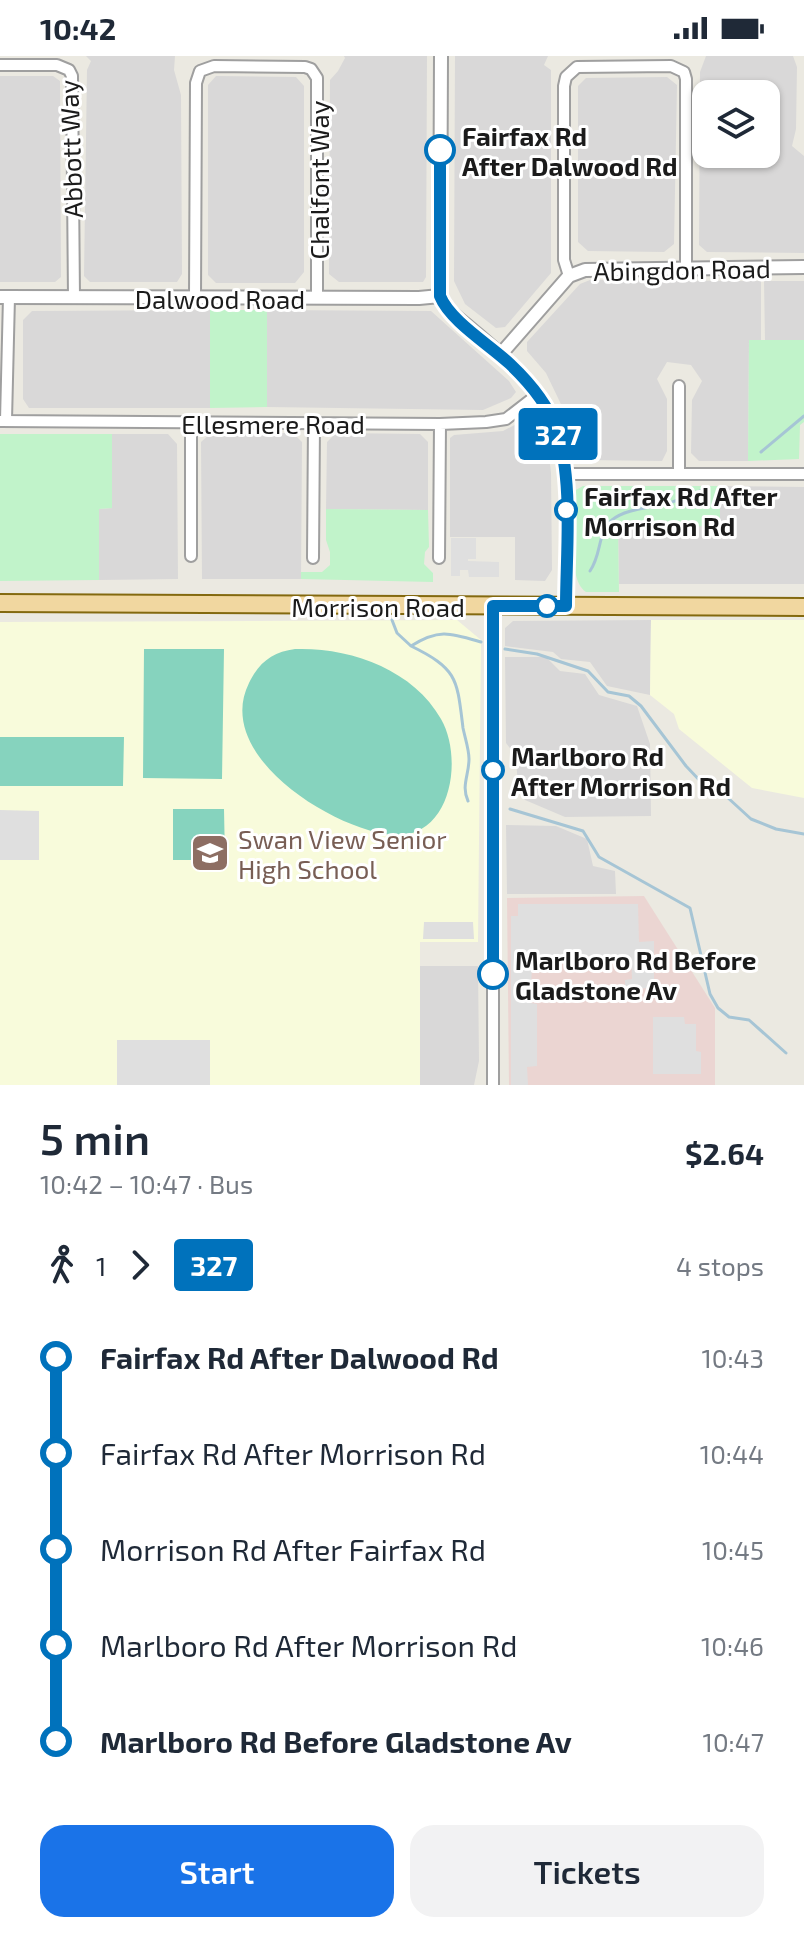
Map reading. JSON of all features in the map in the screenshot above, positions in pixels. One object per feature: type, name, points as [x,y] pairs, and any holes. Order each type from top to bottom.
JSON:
[{"type":"main road","name":"Morrison Road","points":[[0,603],[804,607]]},
{"type":"street","points":[[441,56],[440,296],[447,309],[500,355],[537,395],[556,426],[565,474],[566,606]]},
{"type":"street","name":"Abbott Way","points":[[0,65],[57,65],[69,70],[72,76],[74,298]]},
{"type":"street","name":"Chalfont Way","points":[[195,297],[196,83],[200,71],[214,66],[305,67],[311,69],[317,78],[317,298]]},
{"type":"street","points":[[569,276],[564,260],[564,86],[566,77],[577,67],[671,66],[684,72],[686,267]]},
{"type":"street","name":"Abingdon Road","points":[[500,355],[569,276],[595,268],[804,267]]},
{"type":"street","name":"Dalwood Road","points":[[4,297],[440,296]]},
{"type":"street","points":[[3,420],[4,297]]},
{"type":"street","points":[[679,386],[679,474]]},
{"type":"street","name":"Ellesmere Road","points":[[3,420],[486,422],[506,419],[537,395]]},
{"type":"street","points":[[191,423],[191,556]]},
{"type":"street","points":[[313,558],[314,423]]},
{"type":"street","points":[[439,558],[440,424]]},
{"type":"street","points":[[565,474],[804,474]]},
{"type":"street","points":[[493,606],[493,1085]]},
{"type":"shaded area","points":[[86,56],[175,56],[174,70],[181,95],[182,274],[177,282],[90,282],[84,276],[87,70],[91,61]]},
{"type":"shaded area","points":[[344,56],[427,56],[426,277],[423,282],[339,282],[329,274],[330,80]]},
{"type":"shaded area","points":[[455,56],[548,56],[544,65],[551,70],[551,273],[505,327],[496,328],[465,304],[454,281]]},
{"type":"shaded area","points":[[706,56],[793,56],[797,67],[796,129],[792,146],[804,156],[804,253],[707,252],[699,245],[699,168],[780,168],[780,80],[700,80]]},
{"type":"shaded area","points":[[0,76],[53,76],[60,81],[61,277],[55,282],[0,282]]},
{"type":"shaded area","points":[[216,76],[296,77],[304,86],[304,272],[295,283],[216,283],[208,275],[208,85]]},
{"type":"shaded area","points":[[667,77],[677,85],[674,244],[664,252],[588,251],[578,242],[578,86],[586,78]]},
{"type":"shaded area","points":[[590,280],[761,281],[761,340],[749,340],[748,461],[699,461],[691,453],[692,400],[702,381],[691,365],[667,362],[657,379],[667,399],[667,451],[662,461],[587,460],[580,455],[570,423],[546,373],[527,351],[527,342],[580,284]]},
{"type":"shaded area","points":[[764,281],[804,281],[804,340],[765,340]]},
{"type":"shaded area","points":[[210,310],[210,408],[29,408],[23,399],[23,320],[32,311]]},
{"type":"shaded area","points":[[267,310],[431,311],[509,381],[516,392],[511,398],[483,410],[267,407]]},
{"type":"shaded area","points":[[528,418],[539,420],[548,446],[551,473],[552,570],[545,581],[515,580],[515,537],[450,537],[450,438],[454,435],[503,431]]},
{"type":"shaded area","points":[[211,433],[293,433],[302,442],[301,579],[202,579],[201,442]]},
{"type":"shaded area","points":[[336,433],[420,434],[428,442],[428,510],[326,509],[327,442]]},
{"type":"shaded area","points":[[112,434],[168,434],[177,444],[178,579],[99,580],[99,509],[112,508]]},
{"type":"shaded area","points":[[720,486],[804,487],[804,584],[619,584],[618,526],[719,526]]},
{"type":"shaded area","points":[[451,538],[476,538],[476,559],[468,561],[499,562],[499,577],[469,577],[468,570],[460,570],[460,576],[451,576]]},
{"type":"shaded area","name":"Swan View Senior High School","points":[[457,620],[481,640],[478,942],[420,942],[420,1085],[0,1085],[0,622]]},
{"type":"shaded area","points":[[651,620],[650,695],[607,686],[590,662],[561,659],[553,652],[505,646],[505,628],[513,621]]},
{"type":"shaded area","points":[[651,620],[804,620],[804,798],[752,788],[679,729],[674,714],[650,695]]},
{"type":"shaded area","points":[[505,657],[546,657],[560,671],[585,674],[599,695],[637,706],[650,744],[651,816],[565,817],[525,800],[518,789],[516,756],[506,743]]},
{"type":"shaded area","points":[[0,810],[39,811],[39,860],[0,860]]},
{"type":"shaded area","points":[[506,825],[556,826],[587,839],[593,866],[615,871],[616,894],[507,894]]},
{"type":"shaded area","points":[[644,896],[715,1008],[715,1085],[509,1085],[507,898]]},
{"type":"shaded area","points":[[518,904],[638,904],[639,942],[654,941],[654,988],[625,989],[625,980],[632,979],[631,956],[630,963],[590,963],[589,956],[581,955],[580,963],[531,963],[531,956],[528,956],[527,968],[532,968],[530,1003],[537,1004],[537,1066],[527,1067],[528,1085],[511,1085],[511,916],[518,916]]},
{"type":"shaded area","points":[[424,922],[473,922],[474,939],[423,939]]},
{"type":"shaded area","points":[[420,966],[478,966],[479,1061],[474,1085],[420,1085]]},
{"type":"shaded area","points":[[653,1017],[684,1017],[685,1024],[696,1024],[696,1051],[701,1052],[701,1074],[653,1074]]},
{"type":"shaded area","points":[[117,1040],[210,1040],[210,1085],[117,1085]]},
{"type":"green space","points":[[210,310],[267,310],[267,407],[210,408]]},
{"type":"green space","points":[[749,340],[804,340],[804,422],[800,425],[799,459],[748,461]]},
{"type":"green space","points":[[0,434],[112,434],[112,508],[99,509],[99,580],[0,581]]},
{"type":"green space","points":[[583,486],[720,486],[720,526],[618,527],[619,592],[586,592],[576,574],[572,546],[574,491]]},
{"type":"green space","points":[[326,509],[428,510],[429,547],[425,552],[424,564],[433,573],[433,582],[301,579],[301,572],[322,572],[330,565]]},
{"type":"green space","points":[[144,649],[224,649],[222,779],[143,778]]},
{"type":"green space","points":[[295,649],[337,652],[378,664],[397,674],[429,702],[448,736],[451,775],[447,794],[428,825],[412,833],[392,835],[367,830],[311,803],[284,784],[263,761],[248,736],[242,710],[249,683],[257,669],[268,659]]},
{"type":"green space","points":[[0,737],[124,737],[123,786],[0,786]]},
{"type":"green space","points":[[173,809],[224,809],[225,860],[173,860]]},
{"type":"waterway","points":[[761,452],[804,416]]},
{"type":"waterway","points":[[590,571],[604,531],[617,516],[666,504],[708,488]]},
{"type":"waterway","points":[[392,620],[397,633],[411,646],[438,634],[481,642]]},
{"type":"waterway","points":[[411,646],[447,669],[456,687],[469,755],[465,785],[468,801]]},
{"type":"waterway","points":[[505,649],[537,654],[588,671],[608,692],[629,696],[641,706],[704,785],[727,797],[751,819],[776,829],[804,834]]},
{"type":"waterway","points":[[510,809],[583,831],[599,857],[690,908],[710,994],[718,1008],[729,1017],[749,1020],[786,1053]]},
{"type":"bus line","name":"327","points":[[440,150],[440,296],[447,309],[517,371],[549,412],[561,442],[565,474],[566,606],[493,606],[493,974]]},
{"type":"place","name":"Fairfax Rd After Dalwood Rd","points":[[440,150]]},
{"type":"place","name":"Fairfax Rd After Morrison Rd","points":[[566,510]]},
{"type":"place","name":"Marlboro Rd After Morrison Rd","points":[[493,770]]},
{"type":"place","name":"Swan View Senior High School","points":[[210,853]]},
{"type":"place","name":"Marlboro Rd Before Gladstone Av","points":[[493,974]]}]
